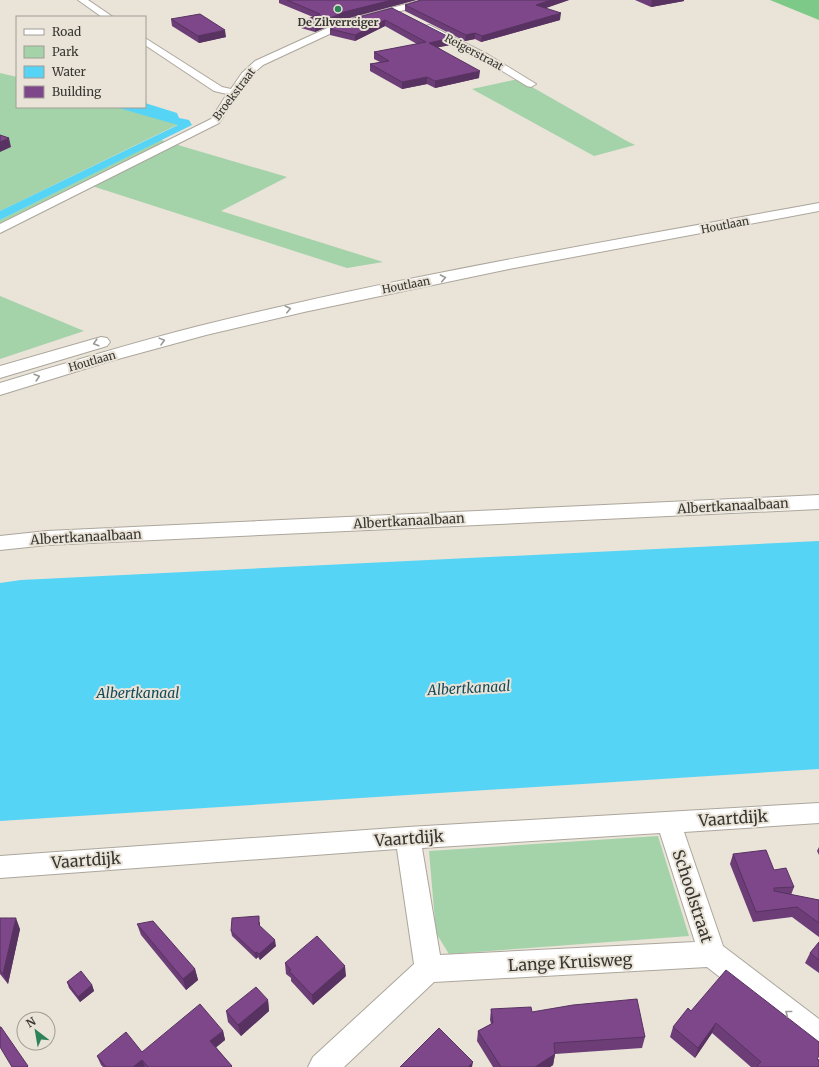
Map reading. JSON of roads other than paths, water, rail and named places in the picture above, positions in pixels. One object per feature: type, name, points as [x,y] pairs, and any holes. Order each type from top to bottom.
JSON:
[{"type":"main road","name":"Houtlaan","points":[[0,372],[107,340],[220,310],[328,286],[819,195]]},
{"type":"main road","name":"Houtlaan","points":[[0,389],[115,354],[230,322],[339,298],[819,207]]},
{"type":"main road","name":"Albertkanaalbaan","points":[[0,543],[47,538],[819,502]]},
{"type":"street","points":[[82,0],[106,16]]},
{"type":"street","name":"Broekstraat","points":[[0,229],[207,126],[222,113],[250,69],[258,64],[348,22],[432,0]]},
{"type":"street","points":[[394,11],[408,18]]},
{"type":"street","name":"Reigerstraat","points":[[421,24],[484,56],[531,84]]},
{"type":"street","points":[[146,42],[218,89],[234,93]]},
{"type":"street","name":"Vaartdijk","points":[[0,867],[408,838],[819,813]]},
{"type":"street","name":"Schoolstraat","points":[[669,823],[712,954],[819,1037]]},
{"type":"street","points":[[323,1067],[428,969],[408,838]]},
{"type":"street","name":"Lange Kruisweg","points":[[428,969],[712,954]]},
{"type":"water","points":[[146,103],[177,113],[179,118],[189,120],[192,125],[0,220],[0,211],[178,125],[118,108],[146,108]]},
{"type":"water","name":"Albertkanaal","points":[[819,541],[819,769],[0,821],[0,583],[21,580]]},
{"type":"place","name":"De Zilverreiger","points":[[338,9]]}]
